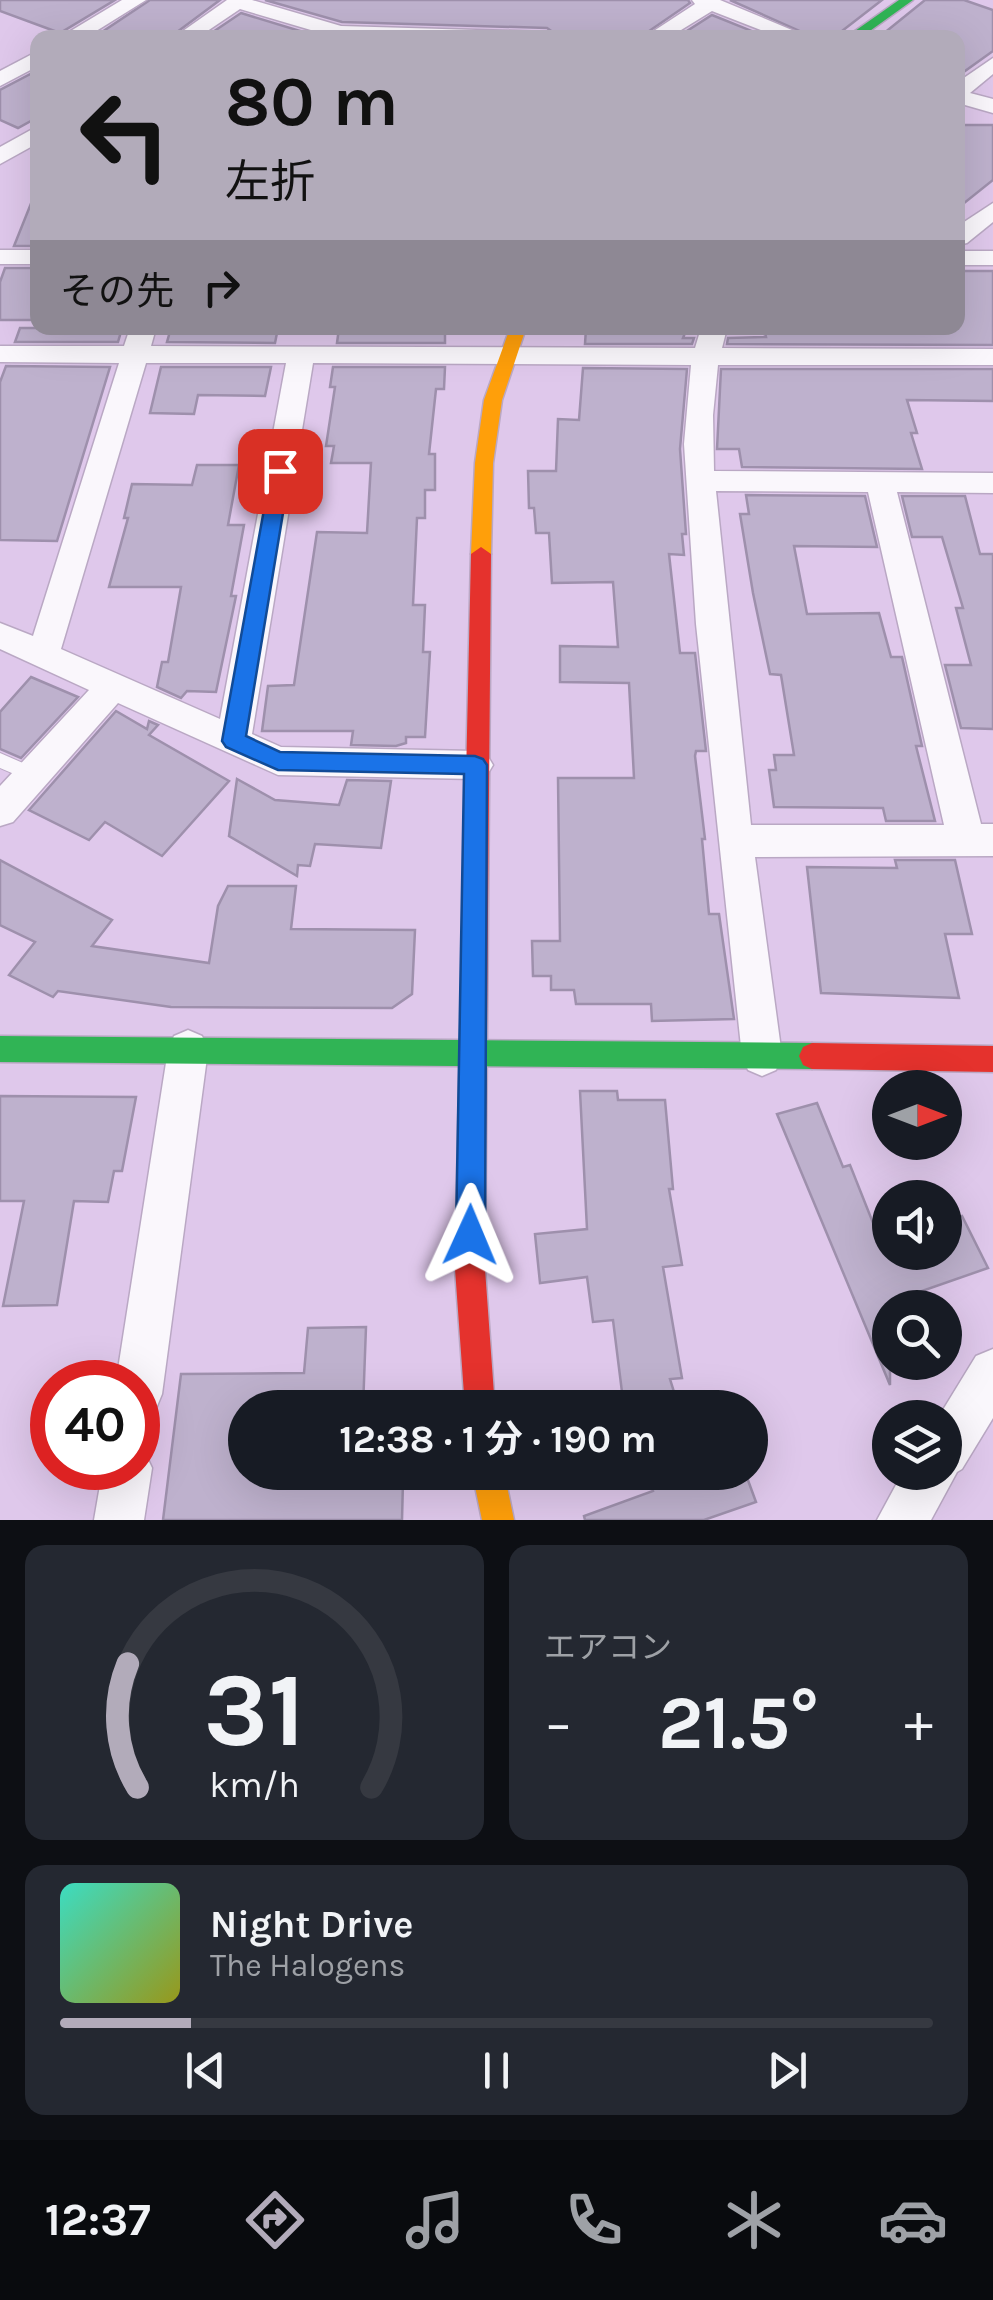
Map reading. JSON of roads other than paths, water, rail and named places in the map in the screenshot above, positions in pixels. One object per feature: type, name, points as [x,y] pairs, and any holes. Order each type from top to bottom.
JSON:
[{"type":"street","points":[[83,30],[136,0]]},
{"type":"street","points":[[862,30],[907,0]]},
{"type":"street","points":[[195,30],[239,1],[322,30]]},
{"type":"street","points":[[664,30],[707,2],[780,30]]},
{"type":"street","points":[[0,80],[30,62]]},
{"type":"street","points":[[965,88],[993,64]]},
{"type":"street","points":[[965,96],[993,106]]},
{"type":"street","points":[[0,157],[30,138]]},
{"type":"street","points":[[965,232],[993,210]]},
{"type":"street","points":[[0,257],[30,255]]},
{"type":"street","points":[[965,258],[993,258]]},
{"type":"street","points":[[479,1390],[470,1269],[475,765],[484,462],[493,400],[515,335]]},
{"type":"street","points":[[43,655],[138,341]]},
{"type":"street","points":[[0,354],[138,341],[301,355],[506,356],[709,342],[993,357]]},
{"type":"street","points":[[709,342],[696,415],[712,634],[762,1056]]},
{"type":"street","points":[[234,741],[301,355]]},
{"type":"street","points":[[701,481],[993,483]]},
{"type":"street","points":[[736,840],[979,839],[880,482]]},
{"type":"street","points":[[0,636],[278,761],[475,765]]},
{"type":"street","points":[[0,811],[112,686]]},
{"type":"street","points":[[0,1048],[473,1050],[993,1059]]},
{"type":"street","points":[[143,1360],[188,1050]]},
{"type":"street","points":[[962,1424],[993,1373]]},
{"type":"street","points":[[119,1520],[123,1490]]},
{"type":"street","points":[[492,1490],[498,1520]]},
{"type":"street","points":[[902,1520],[921,1490]]},
{"type":"lane","points":[[0,760],[33,775]]}]
